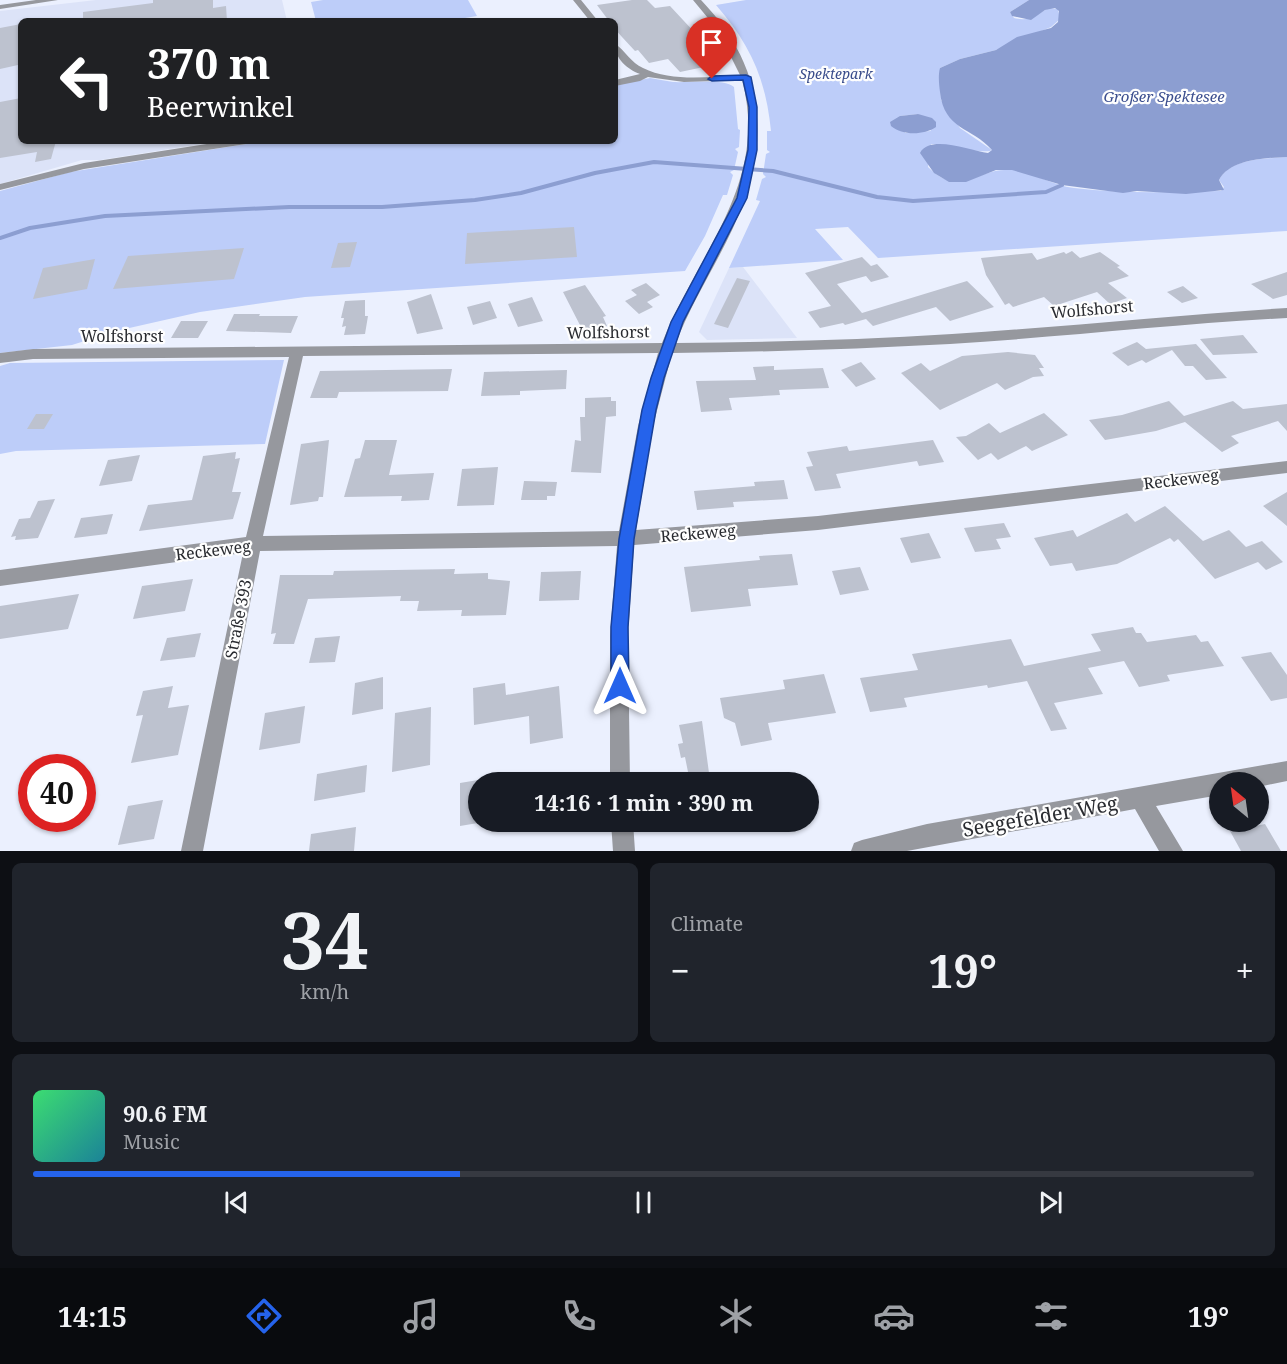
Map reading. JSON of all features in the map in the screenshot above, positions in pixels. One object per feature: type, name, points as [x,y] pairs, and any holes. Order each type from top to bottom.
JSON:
[{"type":"street","points":[[0,7],[54,0]]},
{"type":"street","points":[[577,0],[592,18]]},
{"type":"street","points":[[620,772],[619,627],[626,539],[649,410],[677,322],[742,198],[754,130],[753,107],[746,77],[734,47],[719,24],[697,0]]},
{"type":"street","points":[[618,51],[627,63],[649,73],[669,78],[692,80],[746,77]]},
{"type":"street","points":[[618,83],[637,80],[649,73]]},
{"type":"street","points":[[0,187],[84,166],[227,144]]},
{"type":"street","name":"Wolfshorst","points":[[0,358],[33,354],[667,350],[952,339],[1199,318],[1287,313]]},
{"type":"street","name":"Straße 393","points":[[192,851],[253,544],[297,353]]},
{"type":"street","name":"Reckeweg","points":[[0,578],[253,544],[626,539],[818,523],[1287,467]]},
{"type":"street","name":"Seegefelder Weg","points":[[1269,774],[1287,771]]},
{"type":"street","name":"Seegefelder Weg","points":[[861,851],[927,835],[1209,786]]},
{"type":"street","points":[[1141,799],[1155,827],[1172,851]]},
{"type":"street","points":[[623,832],[624,851]]},
{"type":"shaded area","points":[[96,0],[282,0],[286,18],[18,18],[18,144],[201,144],[100,160],[82,160],[0,184],[0,11]]},
{"type":"shaded area","points":[[743,267],[797,338],[707,340],[699,332],[729,268]]},
{"type":"green space","points":[[323,0],[468,0],[477,16],[465,18],[315,18],[311,2]]},
{"type":"green space","name":"Spektepark","points":[[746,0],[1029,0],[1010,12],[1014,18],[1025,19],[1049,8],[1058,9],[1060,19],[1051,27],[996,50],[960,59],[940,68],[941,100],[960,128],[992,150],[982,151],[931,144],[928,167],[950,181],[960,182],[1000,170],[1013,170],[1050,182],[1092,190],[1221,191],[1224,187],[1219,180],[1231,167],[1259,159],[1287,157],[1287,231],[878,258],[848,227],[815,229],[843,260],[729,268],[760,201],[756,200],[762,179],[766,177],[763,174],[766,154],[770,152],[767,150],[767,131],[771,131],[765,95],[754,63],[738,34],[716,5]],"holes":[[[918,114],[931,131],[905,133],[900,116]]]},
{"type":"green space","points":[[650,78],[673,82],[722,83],[734,87],[738,129],[740,130],[739,147],[735,149],[738,152],[734,170],[730,172],[733,175],[727,195],[723,195],[705,236],[685,271],[305,297],[200,312],[116,331],[72,345],[0,353],[0,191],[70,172],[247,144],[618,144],[618,84]]},
{"type":"green space","points":[[284,360],[265,444],[16,451],[0,454],[0,366],[10,363]]},
{"type":"water","name":"Großer Spektesee","points":[[1029,0],[1287,0],[1287,157],[1259,159],[1240,164],[1224,173],[1219,180],[1224,190],[1186,194],[1137,191],[1123,193],[1062,185],[1012,170],[996,170],[966,182],[949,182],[934,173],[920,153],[925,147],[941,144],[988,153],[992,150],[984,142],[960,127],[947,114],[940,92],[940,68],[960,59],[996,50],[1017,37],[1051,28],[1058,22],[1059,11],[1055,8],[1045,10],[1031,20],[1012,16],[1010,12]]},
{"type":"water","points":[[918,114],[932,118],[936,122],[936,127],[926,132],[907,133],[891,126],[890,122],[900,116]]},
{"type":"building","points":[[153,0],[213,0],[213,8],[226,6],[227,18],[83,18],[83,12],[153,3]]},
{"type":"building","points":[[647,0],[655,8],[670,6],[723,63],[680,72],[668,59],[649,63],[618,32],[618,18],[607,18],[597,5]]},
{"type":"building","points":[[18,25],[18,65],[0,69],[0,28]]},
{"type":"building","points":[[18,99],[18,144],[55,144],[51,159],[35,162],[37,152],[0,158],[0,102]]},
{"type":"building","points":[[574,227],[577,257],[465,264],[467,233]]},
{"type":"building","points":[[357,242],[350,267],[331,268],[338,243]]},
{"type":"building","points":[[244,248],[234,279],[113,289],[128,256]]},
{"type":"building","points":[[1072,251],[1080,258],[1100,252],[1120,266],[1117,267],[1129,276],[1108,283],[1127,298],[1110,304],[1097,292],[1054,306],[1044,297],[1013,307],[1009,303],[1005,305],[986,275],[981,258],[1032,253],[1037,260]]},
{"type":"building","points":[[862,257],[871,266],[877,264],[889,277],[871,282],[866,276],[837,284],[862,313],[967,281],[994,307],[950,321],[936,307],[873,326],[866,319],[845,325],[843,323],[820,328],[808,312],[831,306],[805,273]]},
{"type":"building","points":[[95,259],[87,289],[33,299],[43,268]]},
{"type":"building","points":[[1287,272],[1287,295],[1273,299],[1251,284]]},
{"type":"building","points":[[737,278],[750,281],[728,328],[714,324]]},
{"type":"building","points":[[646,283],[660,295],[647,302],[653,307],[639,314],[625,301],[637,295],[631,290]]},
{"type":"building","points":[[585,285],[606,316],[603,317],[607,326],[583,331],[563,292]]},
{"type":"building","points":[[1183,286],[1198,298],[1182,303],[1167,292]]},
{"type":"building","points":[[431,294],[443,329],[417,334],[407,302]]},
{"type":"building","points":[[532,297],[543,321],[518,327],[508,304]]},
{"type":"building","points":[[365,300],[365,316],[368,316],[365,334],[344,335],[346,326],[342,327],[344,318],[341,318],[345,301]]},
{"type":"building","points":[[490,301],[497,318],[473,325],[467,307]]},
{"type":"building","points":[[234,314],[298,316],[291,333],[226,331]]},
{"type":"building","points":[[181,321],[208,321],[198,338],[171,338]]},
{"type":"building","points":[[1243,335],[1258,353],[1213,355],[1200,339]]},
{"type":"building","points":[[1137,342],[1146,349],[1196,344],[1227,378],[1206,380],[1193,366],[1185,366],[1172,350],[1146,363],[1142,360],[1128,366],[1112,353]]},
{"type":"building","points":[[1008,352],[1035,355],[1044,368],[1039,368],[1044,376],[1033,377],[1005,390],[997,383],[940,410],[901,373],[921,363],[930,371],[962,356]]},
{"type":"building","points":[[861,362],[876,379],[856,387],[841,370]]},
{"type":"building","points":[[774,366],[774,370],[823,368],[829,388],[779,390],[780,395],[729,398],[732,410],[701,412],[696,381],[756,380],[753,367]]},
{"type":"building","points":[[452,369],[448,391],[339,392],[337,398],[310,398],[320,371]]},
{"type":"building","points":[[567,370],[566,389],[520,391],[520,395],[481,396],[484,372]]},
{"type":"building","points":[[611,397],[611,401],[616,401],[616,416],[606,417],[601,473],[571,472],[575,440],[581,441],[580,417],[585,417],[585,398]]},
{"type":"building","points":[[1169,401],[1184,416],[1233,401],[1243,409],[1287,404],[1287,431],[1278,421],[1231,436],[1239,443],[1222,452],[1185,422],[1156,431],[1105,440],[1089,420],[1122,415]]},
{"type":"building","points":[[1044,413],[1068,435],[1032,451],[1026,446],[998,460],[991,453],[978,460],[956,437],[966,436],[989,423],[1000,433]]},
{"type":"building","points":[[36,414],[53,414],[44,429],[27,429]]},
{"type":"building","points":[[329,440],[323,497],[319,497],[318,501],[290,505],[301,444]]},
{"type":"building","points":[[365,440],[397,440],[389,475],[434,473],[429,500],[401,501],[402,496],[344,497],[355,459],[360,458]]},
{"type":"building","points":[[933,440],[944,462],[919,466],[917,461],[836,474],[841,488],[815,491],[806,467],[813,466],[807,452],[847,446],[849,451]]},
{"type":"building","points":[[236,452],[235,459],[240,458],[232,492],[241,492],[233,519],[139,531],[148,505],[192,500],[203,456]]},
{"type":"building","points":[[140,455],[132,481],[99,486],[108,460]]},
{"type":"building","points":[[498,467],[494,505],[457,506],[462,469]]},
{"type":"building","points":[[784,480],[788,499],[733,502],[734,507],[697,510],[694,491],[755,486],[754,482]]},
{"type":"building","points":[[524,481],[557,482],[555,496],[547,496],[547,500],[521,500]]},
{"type":"building","points":[[1287,492],[1287,526],[1263,506]]},
{"type":"building","points":[[55,499],[38,538],[15,540],[16,536],[11,537],[19,519],[30,518],[38,501]]},
{"type":"building","points":[[1165,506],[1203,541],[1229,530],[1246,547],[1262,541],[1283,562],[1266,570],[1258,562],[1215,579],[1178,539],[1174,542],[1170,538],[1117,564],[1076,571],[1072,563],[1050,566],[1034,538],[1073,530],[1077,537],[1127,513],[1135,522]]},
{"type":"building","points":[[113,514],[107,534],[74,538],[81,518]]},
{"type":"building","points":[[1004,523],[1011,537],[996,539],[1001,549],[975,552],[964,528]]},
{"type":"building","points":[[929,533],[941,558],[911,563],[900,538]]},
{"type":"building","points":[[792,554],[798,585],[748,589],[751,606],[691,612],[684,567],[760,560],[759,556]]},
{"type":"building","points":[[860,567],[869,590],[840,595],[832,571]]},
{"type":"building","points":[[455,569],[454,574],[488,573],[488,579],[510,581],[506,615],[461,616],[462,610],[417,611],[419,601],[400,601],[401,596],[308,599],[294,644],[273,644],[276,633],[271,634],[280,575],[333,575],[334,571]]},
{"type":"building","points":[[581,571],[579,600],[539,601],[541,572]]},
{"type":"building","points":[[193,579],[185,611],[133,619],[142,586]]},
{"type":"building","points":[[79,594],[68,629],[0,639],[0,606]]},
{"type":"building","points":[[1133,627],[1136,633],[1141,633],[1147,642],[1196,635],[1201,642],[1208,641],[1224,666],[1167,675],[1170,681],[1139,687],[1124,661],[1088,668],[1103,694],[1054,703],[1067,729],[1051,731],[1027,681],[904,698],[907,707],[870,712],[860,678],[918,670],[912,654],[1011,639],[1024,666],[1101,651],[1091,634]]},
{"type":"building","points":[[201,633],[195,657],[160,661],[167,638]]},
{"type":"building","points":[[340,636],[335,662],[309,663],[315,638]]},
{"type":"building","points":[[1271,652],[1287,675],[1287,698],[1271,701],[1241,657]]},
{"type":"building","points":[[824,674],[836,713],[768,723],[772,740],[741,746],[735,723],[724,718],[720,698],[785,689],[783,680]]},
{"type":"building","points":[[383,677],[383,709],[352,715],[355,683]]},
{"type":"building","points":[[505,683],[506,695],[559,686],[563,738],[530,744],[529,716],[474,725],[473,688]]},
{"type":"building","points":[[173,686],[168,708],[189,705],[178,755],[131,763],[143,715],[136,716],[143,691]]},
{"type":"building","points":[[305,706],[300,743],[259,750],[265,713]]},
{"type":"building","points":[[431,707],[430,765],[392,772],[395,713]]},
{"type":"building","points":[[702,721],[709,772],[688,772],[685,757],[681,758],[678,744],[683,743],[679,725]]},
{"type":"building","points":[[367,765],[365,792],[314,801],[317,774]]},
{"type":"building","points":[[468,782],[468,825],[460,826],[460,783]]},
{"type":"building","points":[[163,800],[154,839],[118,845],[128,806]]},
{"type":"building","points":[[356,827],[354,851],[309,851],[311,834]]},
{"type":"building","points":[[1269,831],[1281,851],[1241,851],[1231,832]]},
{"type":"waterway","points":[[0,238],[30,228],[105,216],[289,207],[382,207],[475,200],[521,193],[595,173],[654,162],[773,171],[877,197],[913,201],[1046,192],[1062,185]]},
{"type":"route","points":[[620,686],[621,586],[626,539],[649,410],[657,378],[677,322],[742,198],[752,150],[753,107],[746,77],[712,79]]}]
